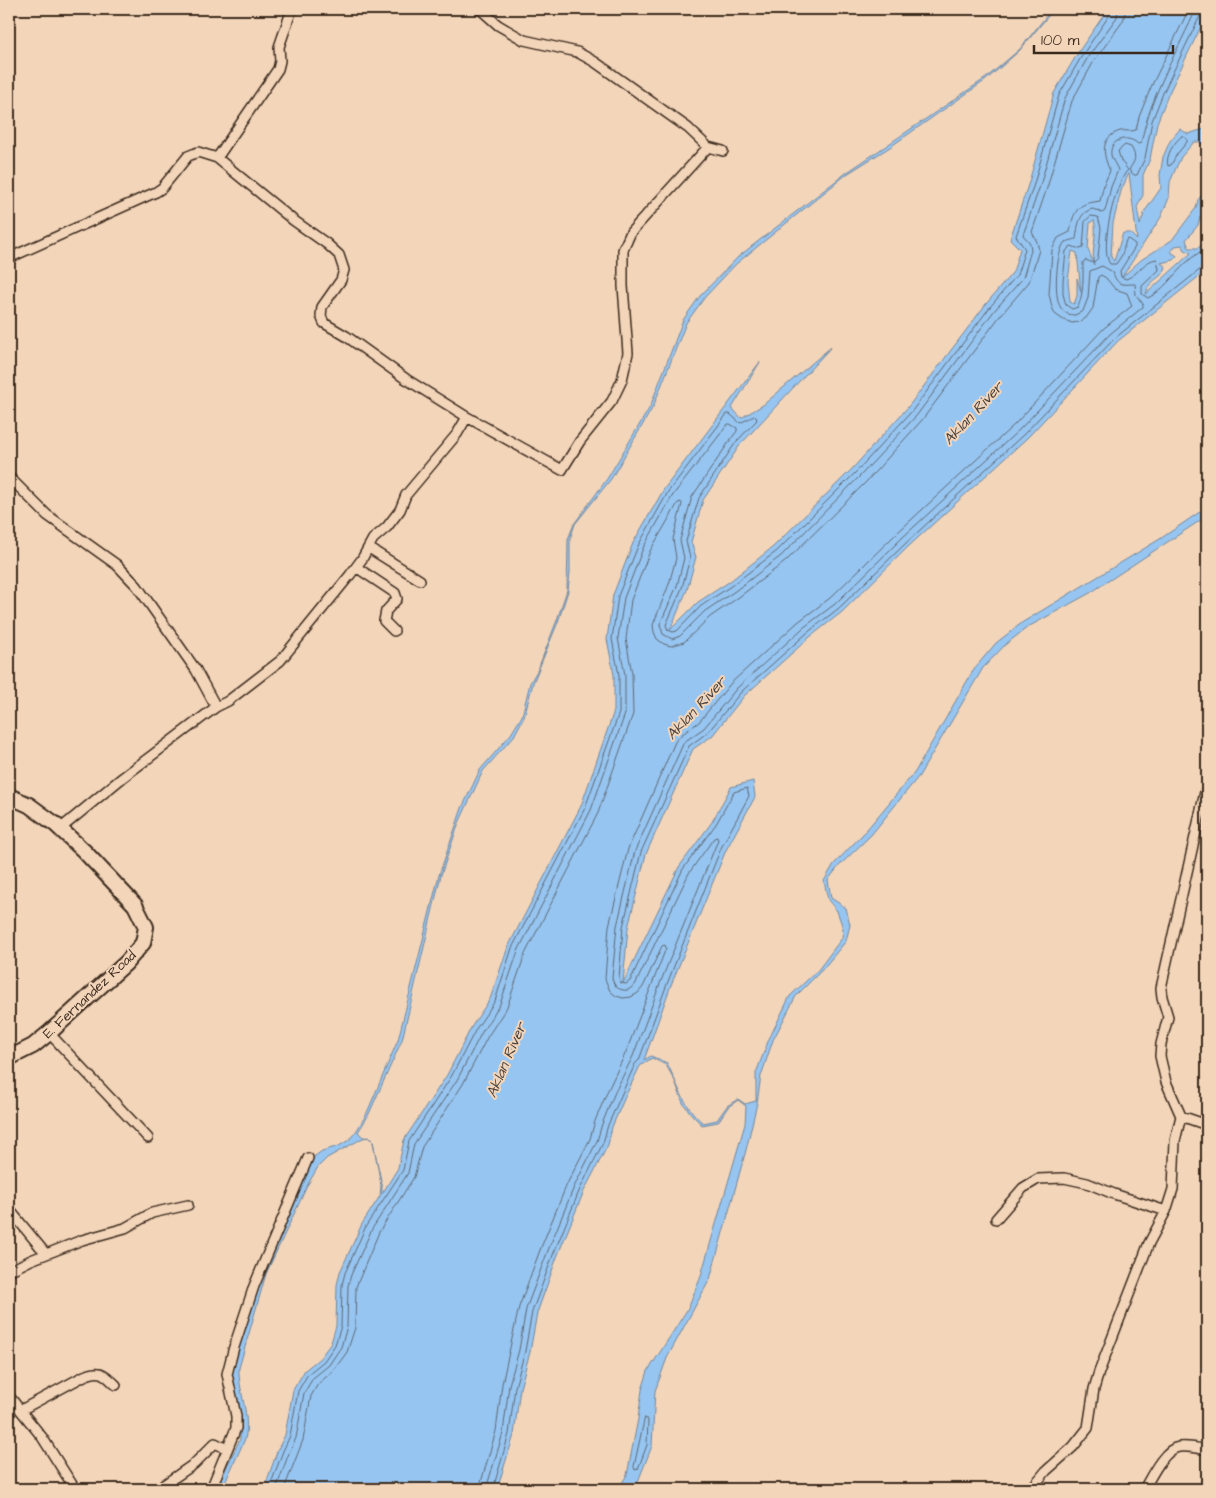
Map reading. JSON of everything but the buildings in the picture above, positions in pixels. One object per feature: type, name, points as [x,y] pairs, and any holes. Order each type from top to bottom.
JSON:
[{"type":"street","points":[[217,158],[278,68],[280,61],[279,48],[292,9]]},
{"type":"street","points":[[480,9],[498,25],[524,40],[577,52],[595,62],[688,128],[708,148],[723,151]]},
{"type":"street","points":[[9,258],[156,192],[162,188],[188,156],[198,152],[217,158],[293,220],[327,244],[339,256],[344,270],[341,280],[322,307],[321,316],[324,323],[467,417],[562,470],[580,442],[612,401],[622,380],[628,353],[623,286],[623,250],[631,232],[708,148]]},
{"type":"street","points":[[60,829],[122,778],[280,661],[356,567],[373,539],[387,527],[400,510],[406,494],[457,434],[467,417]]},
{"type":"street","points":[[9,477],[47,515],[117,565],[137,586],[196,670],[216,707]]},
{"type":"street","points":[[368,548],[420,580]]},
{"type":"street","points":[[356,567],[395,593],[397,599],[386,611],[384,621],[394,631]]},
{"type":"street","points":[[1031,1489],[1046,1471],[1073,1447],[1088,1428],[1094,1389],[1099,1372],[1149,1243],[1166,1211],[1173,1189],[1175,1141],[1181,1116],[1166,1082],[1160,1056],[1168,1017],[1161,988],[1207,783]]},
{"type":"street","name":"E. Fernandez Road","points":[[9,796],[29,805],[60,829],[97,864],[136,905],[146,927],[143,943],[136,953],[50,1034],[33,1046],[9,1058]]},
{"type":"street","points":[[50,1034],[148,1138]]},
{"type":"street","points":[[1181,1116],[1207,1125]]},
{"type":"street","points":[[210,1489],[236,1428],[236,1416],[227,1374],[234,1347],[254,1286],[308,1158]]},
{"type":"street","points":[[996,1219],[1023,1188],[1038,1179],[1064,1178],[1087,1183],[1166,1211]]},
{"type":"street","points":[[9,1271],[82,1240],[125,1228],[152,1213],[188,1206]]},
{"type":"street","points":[[9,1209],[46,1254]]},
{"type":"street","points":[[75,1489],[42,1437],[14,1405],[94,1372],[104,1373],[116,1385]]},
{"type":"street","points":[[158,1489],[194,1464],[215,1443],[227,1449]]},
{"type":"street","points":[[1144,1489],[1166,1454],[1173,1448],[1181,1446],[1207,1450]]},
{"type":"water","points":[[1052,9],[1054,9],[1019,51],[986,80],[890,147],[847,174],[736,264],[705,297],[686,323],[653,407],[611,479],[575,524],[570,539],[568,591],[558,622],[533,683],[524,717],[514,736],[483,771],[458,825],[441,875],[402,1040],[368,1116],[358,1132],[363,1137],[367,1137],[327,1158],[318,1167],[308,1184],[266,1274],[239,1368],[246,1421],[245,1439],[222,1489],[216,1489],[240,1439],[240,1423],[231,1378],[232,1360],[261,1274],[309,1164],[322,1151],[339,1146],[349,1140],[366,1115],[398,1040],[439,875],[462,808],[480,770],[511,734],[522,716],[530,683],[538,669],[557,620],[567,590],[568,539],[574,524],[607,479],[650,407],[683,320],[700,296],[738,257],[846,173],[986,78],[1020,49]]},
{"type":"water","name":"Aklan River","points":[[1108,9],[1207,9],[1207,14],[1168,95],[1157,123],[1150,159],[1143,175],[1143,195],[1137,207],[1140,225],[1145,211],[1161,188],[1160,175],[1163,157],[1170,141],[1180,129],[1188,134],[1204,129],[1207,147],[1200,142],[1194,142],[1181,157],[1170,182],[1169,198],[1161,217],[1122,277],[1141,260],[1172,240],[1196,208],[1198,200],[1204,192],[1207,192],[1207,216],[1200,217],[1198,225],[1186,240],[1189,248],[1198,248],[1207,240],[1207,270],[1118,341],[1028,437],[909,546],[842,612],[810,637],[744,696],[712,736],[693,749],[646,854],[628,928],[623,983],[679,867],[712,822],[731,787],[753,781],[755,797],[726,850],[671,985],[644,1060],[651,1056],[667,1063],[690,1110],[703,1123],[717,1120],[727,1106],[738,1099],[745,1104],[756,1101],[756,1073],[769,1039],[790,996],[818,970],[842,938],[843,928],[837,911],[828,900],[824,881],[834,864],[863,834],[915,772],[974,669],[996,643],[1023,622],[1160,539],[1207,507],[1207,516],[1090,593],[1028,627],[1006,644],[983,668],[919,776],[871,835],[839,866],[828,880],[831,898],[846,908],[850,925],[846,941],[822,970],[796,996],[773,1040],[761,1076],[757,1103],[746,1150],[710,1279],[667,1358],[655,1391],[652,1446],[635,1489],[618,1489],[627,1475],[642,1390],[648,1371],[687,1310],[700,1279],[745,1124],[746,1106],[738,1100],[728,1107],[718,1122],[702,1125],[683,1103],[675,1081],[666,1065],[652,1058],[640,1066],[612,1127],[608,1145],[584,1191],[537,1313],[530,1352],[520,1388],[514,1435],[497,1489],[264,1489],[285,1435],[293,1390],[305,1370],[320,1358],[331,1343],[336,1326],[337,1285],[340,1272],[362,1224],[380,1196],[381,1185],[375,1153],[382,1185],[382,1194],[398,1168],[404,1140],[447,1075],[472,1026],[490,999],[508,947],[581,806],[614,711],[614,675],[607,639],[613,595],[633,543],[664,489],[760,362],[732,408],[741,418],[763,405],[831,347],[740,445],[703,500],[691,542],[696,557],[687,590],[670,630],[698,602],[729,582],[773,547],[852,469],[908,407],[986,304],[1013,272],[1020,249],[1010,239],[1029,182],[1054,93],[1079,51]],"holes":[[[1129,173],[1137,240],[1130,233],[1123,233],[1114,261],[1111,257],[1113,223],[1121,191]],[[1094,220],[1094,265],[1088,249],[1090,223]],[[1182,245],[1185,250],[1191,253],[1146,294],[1150,285],[1162,274],[1166,267],[1161,263],[1173,260],[1177,256],[1171,252],[1175,246]],[[1072,251],[1077,253],[1081,292],[1077,278],[1077,296],[1074,304],[1070,302],[1068,281]]]}]
